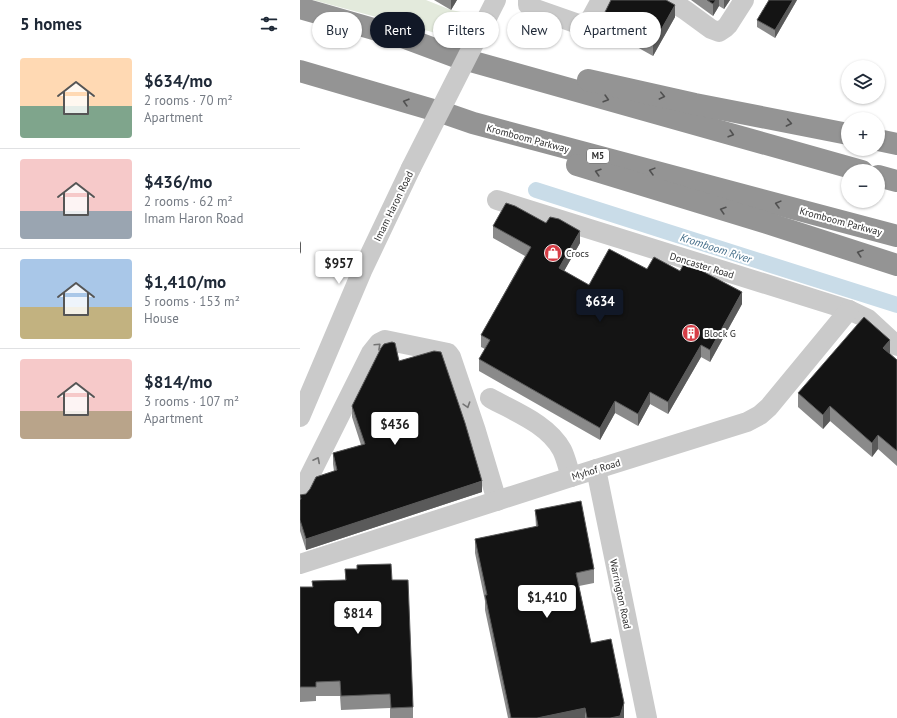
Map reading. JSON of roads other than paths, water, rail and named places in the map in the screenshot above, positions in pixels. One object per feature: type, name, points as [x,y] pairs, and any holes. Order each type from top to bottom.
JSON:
[{"type":"highway","points":[[300,8],[370,28]]},
{"type":"highway","points":[[425,43],[695,104],[841,133]]},
{"type":"highway","points":[[425,45],[456,57],[841,165]]},
{"type":"highway","name":"Kromboom Parkway","points":[[300,71],[473,123],[897,236]]},
{"type":"highway","points":[[473,123],[534,150],[590,170],[767,223],[897,265]]},
{"type":"highway","points":[[885,141],[897,144]]},
{"type":"highway","points":[[885,178],[897,181]]},
{"type":"street","name":"Imam Haron Road","points":[[300,417],[362,272],[496,0]]},
{"type":"street","points":[[528,0],[528,5],[530,7],[584,26],[589,22],[599,1]]},
{"type":"street","points":[[668,0],[685,10],[711,29],[719,32],[728,25],[744,0]]},
{"type":"street","name":"Doncaster Road","points":[[496,200],[849,310],[868,319],[897,346]]},
{"type":"street","name":"Myhof Road","points":[[300,564],[747,422],[760,415],[770,407],[849,310]]},
{"type":"street","points":[[300,495],[371,352],[379,342],[384,340],[448,354],[451,357],[476,431],[497,501]]},
{"type":"street","points":[[490,398],[537,424],[550,434],[562,451],[571,477]]},
{"type":"street","name":"Warrington Road","points":[[596,469],[647,718]]},
{"type":"waterway","name":"Kromboom River","points":[[536,190],[897,305]]},
{"type":"place","name":"Crocs","points":[[553,253]]},
{"type":"place","name":"Block G","points":[[691,333]]}]
